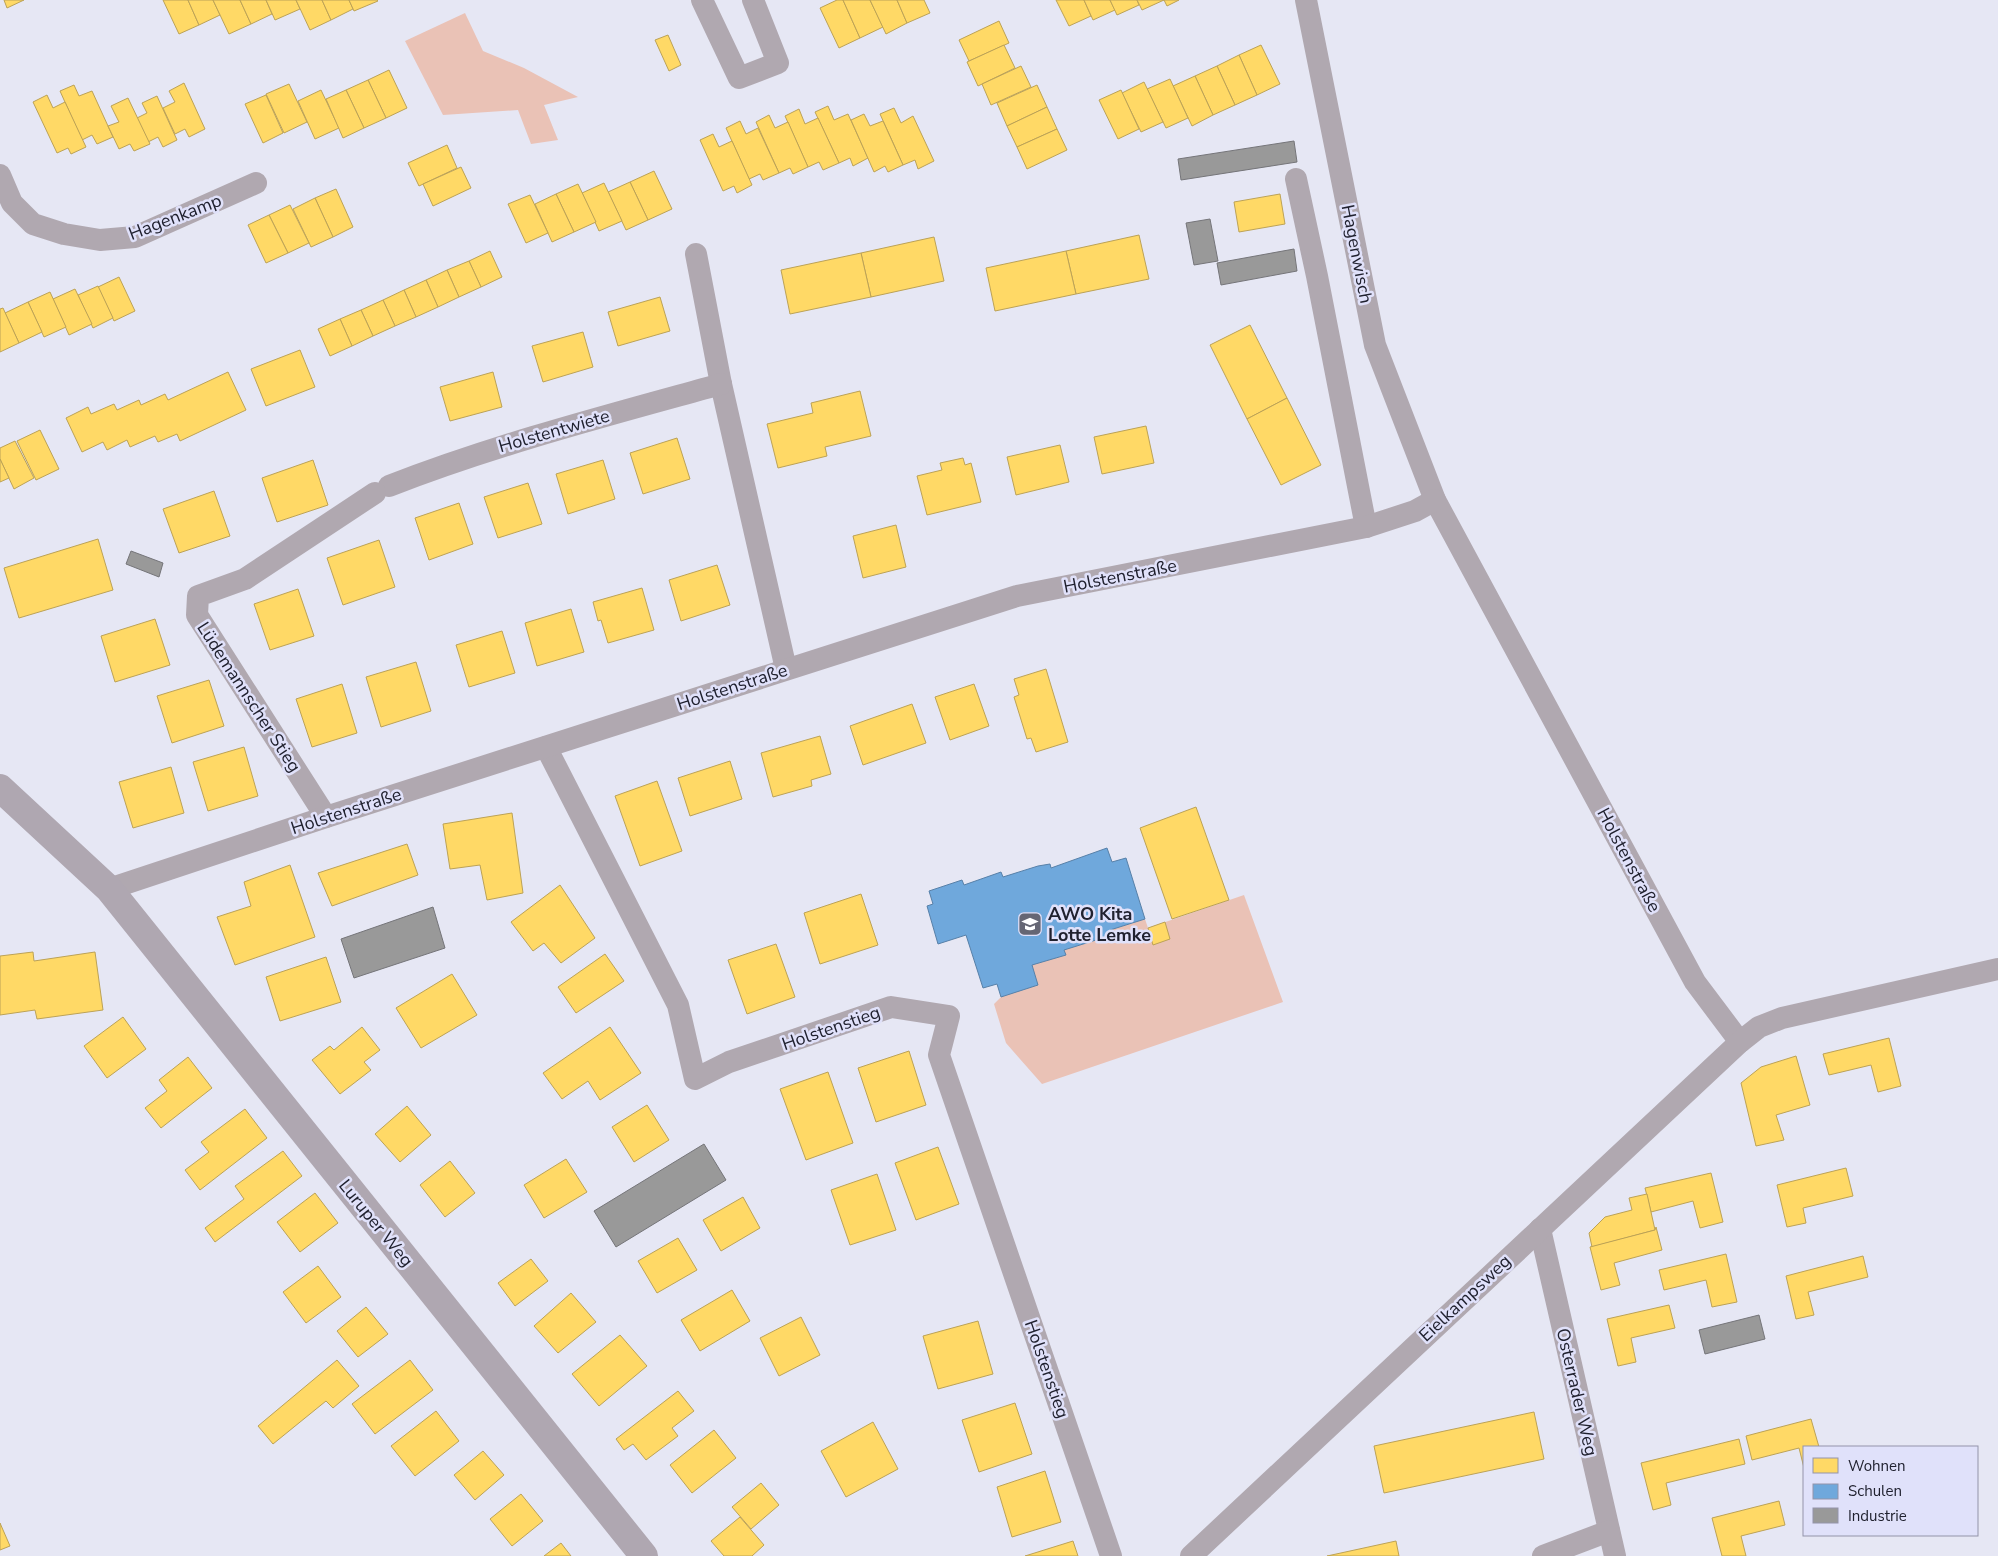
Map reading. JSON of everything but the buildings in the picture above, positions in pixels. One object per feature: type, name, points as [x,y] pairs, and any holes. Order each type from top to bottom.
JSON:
[{"type":"street","points":[[702,0],[739,78],[778,63],[753,0]]},
{"type":"street","name":"Hagenwisch","points":[[1306,0],[1375,345],[1435,500]]},
{"type":"street","name":"Hagenkamp","points":[[0,175],[12,203],[33,224],[64,234],[100,240],[134,237],[256,183]]},
{"type":"street","points":[[1296,179],[1366,527]]},
{"type":"street","points":[[696,254],[721,384],[786,669]]},
{"type":"street","name":"Holstentwiete","points":[[382,490],[445,464],[537,435],[721,384]]},
{"type":"street","name":"Lüdemannscher Stieg","points":[[326,817],[197,615],[198,596],[245,579],[382,490]]},
{"type":"street","name":"Holstenstraße","points":[[108,888],[1017,596],[1366,527],[1415,511],[1435,500],[1695,982],[1740,1042]]},
{"type":"street","name":"Holstenstieg","points":[[546,747],[678,1005],[695,1080],[729,1062],[891,1007],[949,1016],[939,1055],[1111,1556]]},
{"type":"street","name":"Luruper Weg","points":[[0,788],[108,888],[644,1556]]},
{"type":"street","points":[[1740,1042],[1759,1027],[1782,1018],[1998,969]]},
{"type":"street","name":"Eielkampsweg","points":[[1191,1556],[1740,1042]]},
{"type":"street","name":"Osterrader Weg","points":[[1540,1229],[1615,1556]]},
{"type":"street","points":[[1543,1556],[1609,1531]]},
{"type":"shaded area","points":[[465,13],[483,51],[524,68],[578,97],[544,105],[558,140],[531,144],[518,110],[443,115],[405,41]]},
{"type":"shaded area","points":[[1244,895],[1283,1002],[1042,1084],[1006,1043],[994,1004],[1001,997],[1037,985],[1032,965],[1065,955],[1064,950],[1111,935],[1110,930],[1145,919],[1148,928]]},
{"type":"place","name":"AWO Kita Lotte Lemke","points":[[1030,924]]}]
